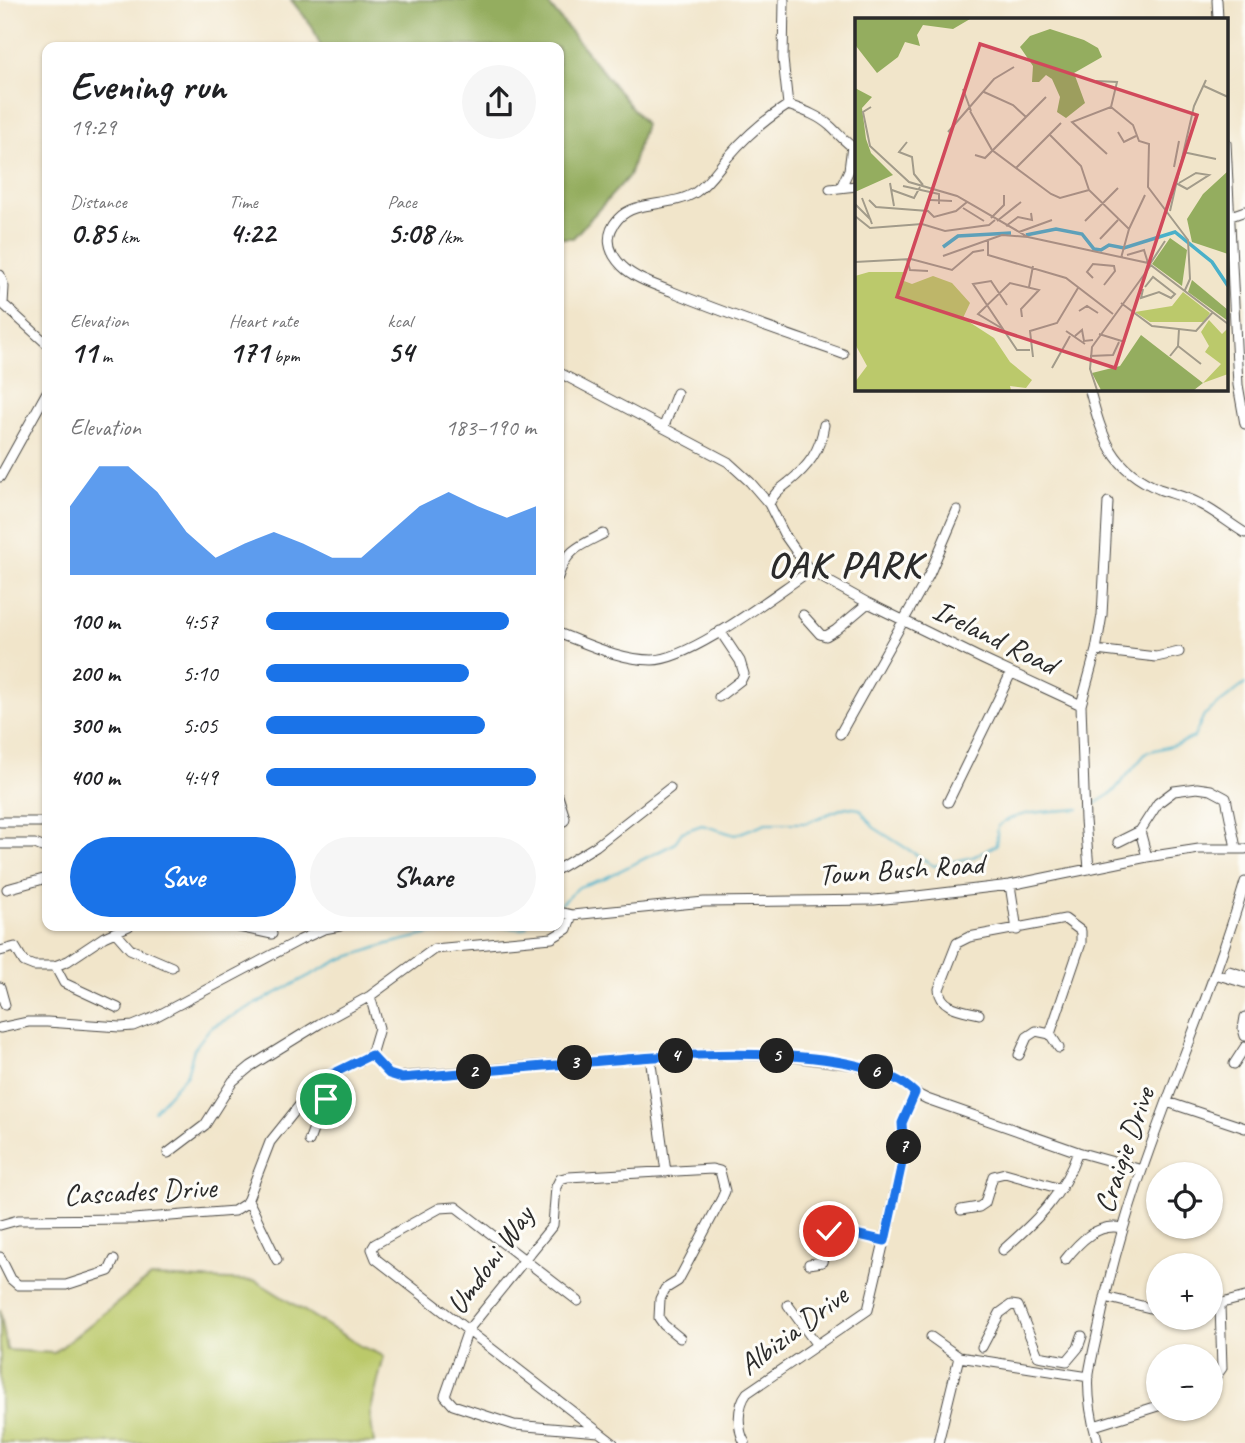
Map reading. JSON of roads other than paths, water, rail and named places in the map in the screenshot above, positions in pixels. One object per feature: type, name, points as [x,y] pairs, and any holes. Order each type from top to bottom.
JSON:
[{"type":"street","points":[[784,0],[783,59],[788,105]]},
{"type":"street","points":[[1217,0],[1218,18]]},
{"type":"street","points":[[788,105],[828,124],[854,147],[849,170],[841,187]]},
{"type":"street","points":[[788,105],[759,124],[698,192],[680,200],[635,208],[625,213],[612,227],[608,240],[609,249],[621,265],[638,277],[727,314],[843,354]]},
{"type":"street","points":[[1228,172],[1231,216],[1230,309],[1245,424]]},
{"type":"street","points":[[830,189],[855,186]]},
{"type":"street","points":[[1231,216],[1245,211]]},
{"type":"street","points":[[0,275],[4,287],[3,304],[42,339]]},
{"type":"street","name":"Ireland Road","points":[[564,375],[728,462],[769,503],[784,534],[810,571],[868,603],[1010,673],[1082,705],[1084,803],[1089,869]]},
{"type":"street","points":[[1090,390],[1102,435],[1113,456],[1121,464],[1159,489],[1199,503],[1245,533]]},
{"type":"street","points":[[664,426],[677,393]]},
{"type":"street","points":[[0,477],[42,401]]},
{"type":"street","points":[[769,503],[776,493],[814,458],[824,425]]},
{"type":"street","points":[[1082,705],[1102,615],[1108,502]]},
{"type":"street","points":[[840,734],[905,620],[940,552],[957,510]]},
{"type":"street","points":[[564,562],[570,552],[603,534]]},
{"type":"street","points":[[564,635],[619,655],[651,660],[671,658],[720,631],[810,571]]},
{"type":"street","points":[[803,615],[820,634],[826,636],[868,603]]},
{"type":"street","points":[[719,697],[741,680],[744,674],[740,661],[720,631]]},
{"type":"street","points":[[1096,650],[1156,657],[1179,652]]},
{"type":"street","points":[[948,802],[1010,673]]},
{"type":"street","points":[[564,865],[596,846],[670,788]]},
{"type":"street","points":[[1118,842],[1140,831],[1158,803],[1174,790],[1189,788],[1211,790],[1226,797],[1240,848]]},
{"type":"street","points":[[0,822],[42,822]]},
{"type":"street","points":[[1140,831],[1147,857]]},
{"type":"street","points":[[0,844],[36,844],[42,847]]},
{"type":"street","name":"Town Bush Road","points":[[564,913],[572,915],[704,902],[874,900],[1010,885],[1199,849],[1240,848]]},
{"type":"street","points":[[7,889],[42,879]]},
{"type":"street","name":"Craigie Drive","points":[[1098,1443],[1089,1377],[1122,1228],[1139,1166],[1167,1102],[1216,971],[1245,882]]},
{"type":"street","points":[[1010,885],[1017,930]]},
{"type":"street","points":[[564,930],[572,915]]},
{"type":"street","points":[[979,1014],[946,1004],[939,994],[954,946],[968,937],[1065,919],[1081,931],[1081,943],[1050,1034]]},
{"type":"street","points":[[0,951],[15,947],[24,962],[34,966],[55,966],[68,961],[104,937],[120,931]]},
{"type":"street","points":[[258,931],[272,934]]},
{"type":"street","points":[[0,1028],[27,1022],[133,1026],[166,1012],[320,931]]},
{"type":"street","points":[[168,1153],[205,1125],[233,1081],[251,1066],[370,996],[434,949],[552,939],[563,931]]},
{"type":"street","points":[[116,933],[130,949],[172,967]]},
{"type":"street","points":[[55,966],[64,983],[118,1008]]},
{"type":"street","points":[[1216,971],[1245,976]]},
{"type":"street","points":[[1216,971],[1245,982]]},
{"type":"street","points":[[0,987],[5,1005]]},
{"type":"street","points":[[370,996],[379,1028],[371,1055],[389,1074],[402,1078],[716,1054],[837,1061],[900,1081],[915,1093],[1079,1152],[1139,1166]]},
{"type":"street","points":[[1245,1017],[1245,1036]]},
{"type":"street","points":[[1020,1055],[1030,1033],[1036,1031],[1050,1034],[1059,1048]]},
{"type":"street","points":[[1234,1064],[1245,1047]]},
{"type":"street","name":"Cascades Drive","points":[[0,1225],[18,1220],[132,1219],[234,1211],[248,1200],[270,1142],[310,1092],[328,1076],[371,1055]]},
{"type":"street","points":[[650,1057],[666,1172]]},
{"type":"street","points":[[309,1140],[316,1122],[328,1105],[323,1097],[310,1092]]},
{"type":"street","name":"Albizia Drive","points":[[745,1443],[740,1428],[744,1398],[867,1310],[904,1154],[902,1123],[915,1093]]},
{"type":"street","points":[[1167,1102],[1245,1128]]},
{"type":"street","points":[[1003,1250],[1046,1211],[1061,1189],[1079,1152]]},
{"type":"street","name":"Umdoni Way","points":[[598,1432],[514,1425],[449,1404],[445,1396],[468,1330],[553,1225],[556,1186],[560,1180],[568,1177],[718,1170],[724,1181],[725,1191],[722,1198],[686,1269],[677,1283],[665,1289],[660,1299],[659,1318],[680,1338]]},
{"type":"street","points":[[961,1210],[979,1207],[985,1203],[993,1176],[997,1173],[1061,1189]]},
{"type":"street","points":[[248,1200],[277,1260]]},
{"type":"street","points":[[578,1301],[460,1209],[450,1205],[440,1208],[373,1247],[372,1253],[376,1259],[613,1443]]},
{"type":"street","points":[[1065,1260],[1084,1238],[1108,1226],[1122,1228]]},
{"type":"street","points":[[809,1264],[822,1262],[830,1229],[885,1241]]},
{"type":"street","points":[[0,1257],[11,1279],[18,1285],[66,1286],[91,1275],[109,1271],[114,1260]]},
{"type":"street","points":[[1105,1297],[1146,1307]]},
{"type":"street","points":[[1223,1303],[1245,1297]]},
{"type":"street","points":[[982,1347],[1000,1313],[1014,1304],[1018,1306],[1038,1356],[1036,1368]]},
{"type":"street","points":[[788,1305],[817,1345]]},
{"type":"street","points":[[1038,1356],[1067,1360],[1078,1349],[1082,1336]]},
{"type":"street","points":[[931,1337],[959,1357],[1089,1377]]},
{"type":"street","points":[[938,1443],[959,1357]]},
{"type":"street","points":[[1094,1426],[1146,1410]]},
{"type":"waterway","points":[[1088,808],[1112,793],[1147,752],[1179,744],[1194,737],[1204,715],[1245,684]]},
{"type":"waterway","points":[[564,901],[579,887],[605,878],[674,844],[682,832],[702,825],[735,835],[766,823],[805,823],[846,807],[860,809],[873,827],[934,866],[973,857],[996,845],[998,826],[1016,817],[1037,812],[1079,809]]},
{"type":"waterway","points":[[154,1111],[187,1074],[194,1049],[210,1028],[339,960],[441,931]]},
{"type":"district","name":"OAK PARK","points":[[845,564]]}]
